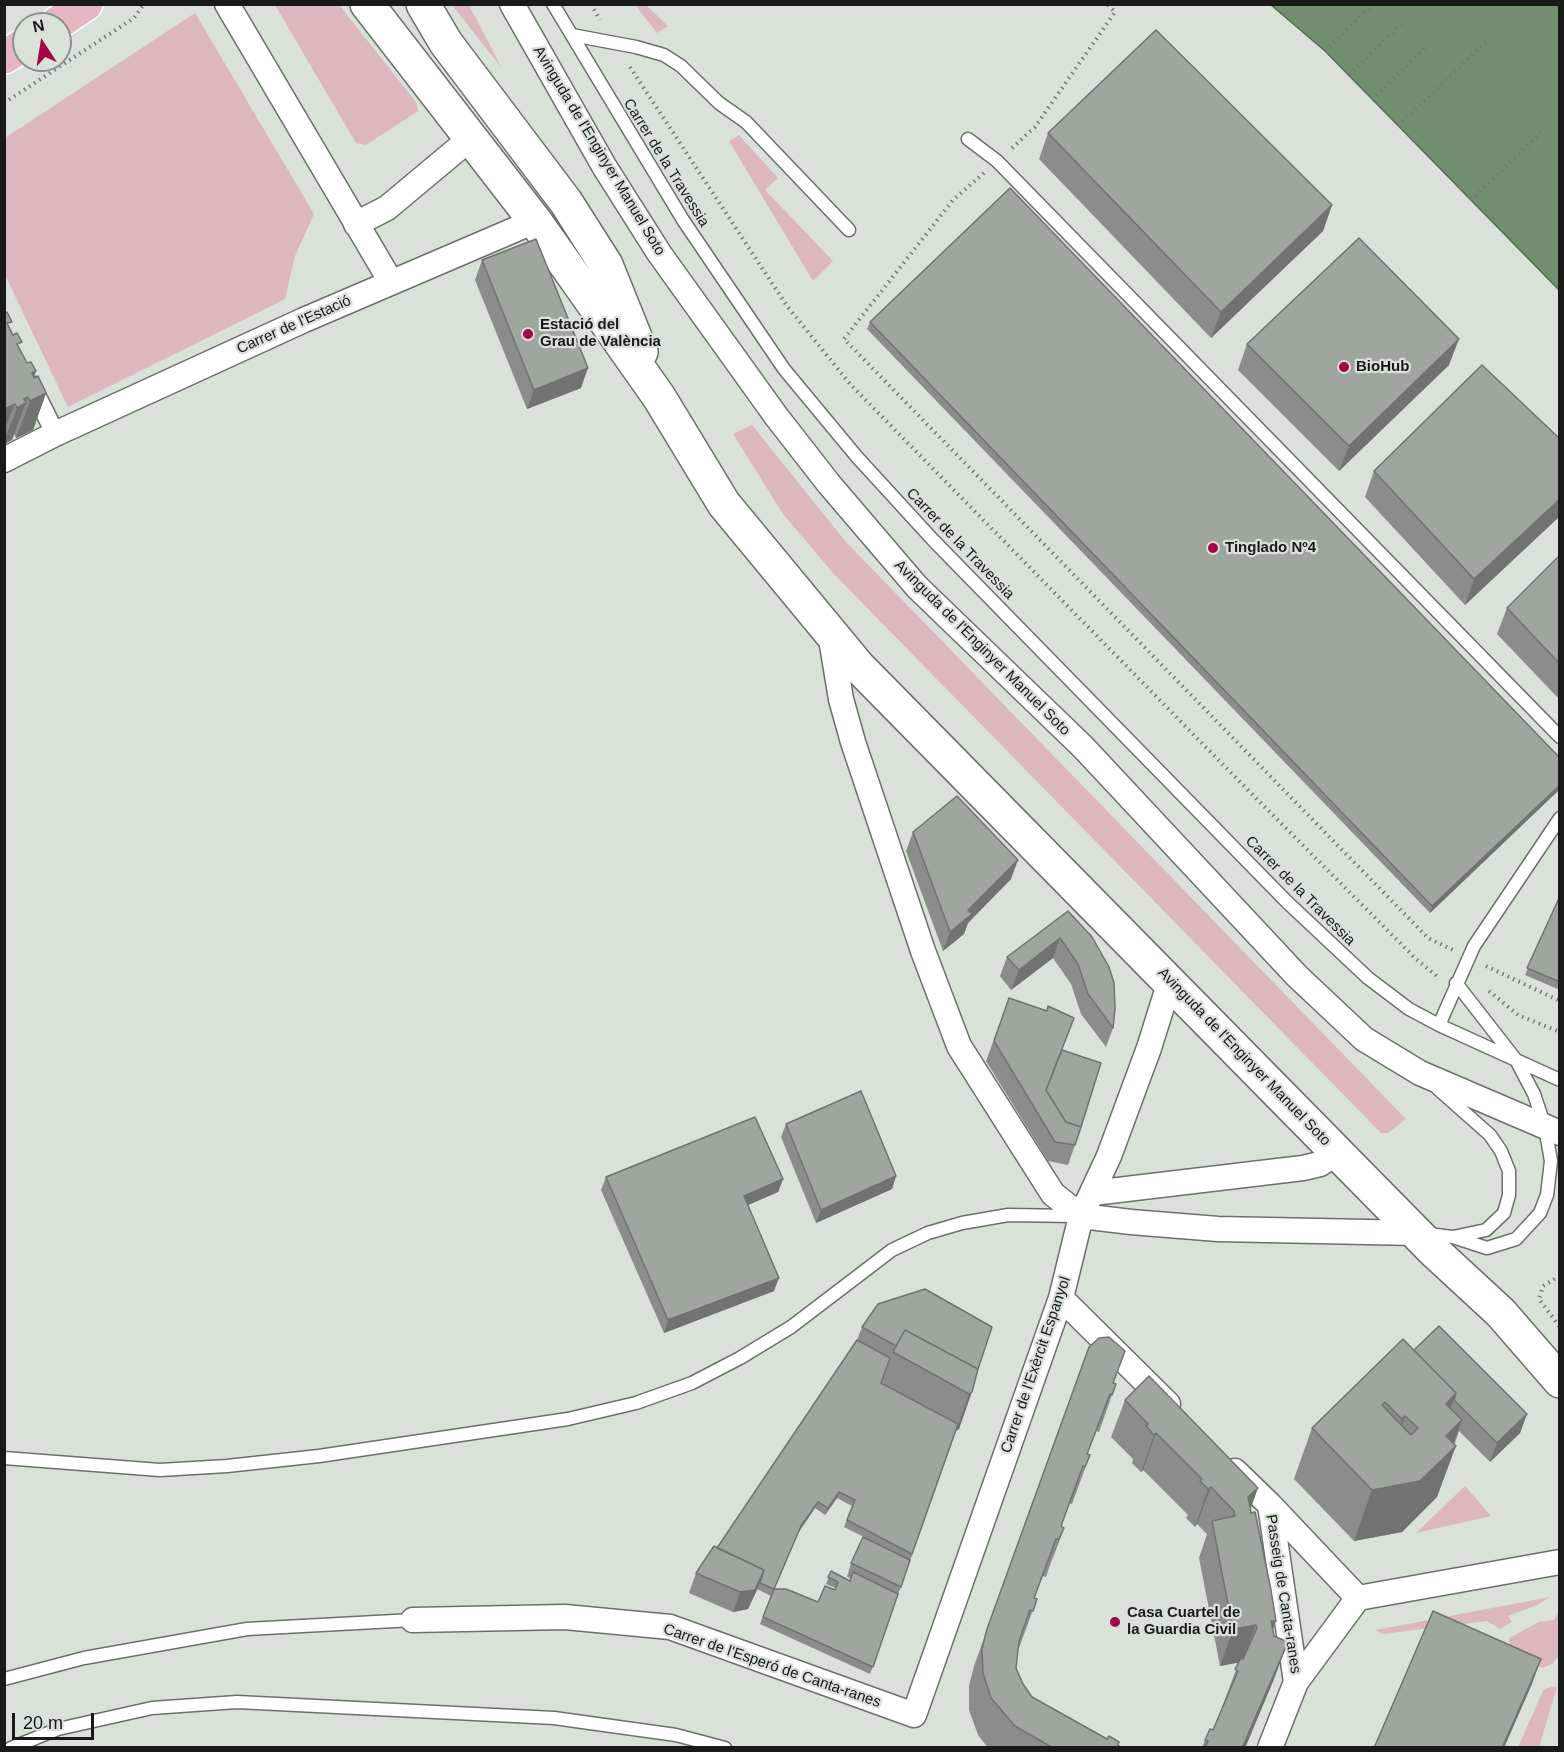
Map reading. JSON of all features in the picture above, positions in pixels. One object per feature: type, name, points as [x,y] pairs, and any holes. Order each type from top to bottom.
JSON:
[{"type":"main road","points":[[72,13],[86,4]]},
{"type":"main road","name":"Avinguda de l'Enginyer Manuel Soto","points":[[367,4],[535,221],[577,285],[659,398],[724,504],[858,666],[1417,1233],[1501,1313],[1559,1379]]},
{"type":"main road","points":[[409,4],[446,43]]},
{"type":"main road","name":"Avinguda de l'Enginyer Manuel Soto","points":[[423,4],[446,43],[566,202],[606,265],[659,398]]},
{"type":"street","points":[[227,4],[391,282]]},
{"type":"street","name":"Avinguda de l'Enginyer Manuel Soto","points":[[512,4],[604,166],[659,253],[769,407],[837,493],[918,587],[1083,747],[1297,976],[1364,1039],[1420,1073],[1552,1130]]},
{"type":"street","points":[[356,224],[387,208],[472,137]]},
{"type":"street","name":"Carrer de l'Estació","points":[[4,460],[53,429],[535,221]]},
{"type":"street","points":[[25,374],[53,429]]},
{"type":"street","points":[[830,631],[841,699],[853,742],[923,951],[959,1046],[1053,1194],[1081,1216],[1218,1229],[1417,1233]]},
{"type":"street","name":"Carrer de l'Exèrcit Espanyol","points":[[914,1715],[1061,1298],[1081,1216],[1093,1193],[1145,1059],[1170,981]]},
{"type":"street","points":[[1093,1193],[1303,1168],[1320,1164],[1338,1152]]},
{"type":"street","points":[[1061,1298],[1186,1422]]},
{"type":"street","name":"Passeig de Canta-ranes","points":[[1220,1455],[1358,1598],[1296,1682],[1270,1748]]},
{"type":"street","name":"Passeig de Canta-ranes","points":[[1270,1505],[1296,1682]]},
{"type":"street","points":[[1358,1598],[1560,1562]]},
{"type":"street","name":"Carrer de l'Esperó de Canta-ranes","points":[[413,1620],[565,1617],[670,1627],[914,1715]]},
{"type":"lane","name":"Carrer de la Travessia","points":[[553,4],[710,263],[784,369],[857,458],[933,540],[1287,902],[1368,978],[1409,1009],[1439,1025],[1560,1080]]},
{"type":"lane","points":[[572,35],[584,39],[613,42],[664,55],[681,66],[719,103],[746,122],[849,230]]},
{"type":"lane","points":[[968,139],[997,161],[1560,737]]},
{"type":"lane","points":[[1439,1025],[1469,958],[1560,818]]},
{"type":"lane","points":[[1417,1233],[1453,1237],[1487,1248],[1494,1248],[1516,1239],[1533,1222],[1540,1213],[1547,1195],[1552,1130],[1516,1060],[1456,983]]},
{"type":"lane","points":[[1420,1073],[1490,1135],[1501,1150],[1509,1171],[1509,1195],[1504,1213],[1497,1222],[1486,1230],[1453,1237]]},
{"type":"lane","points":[[4,1458],[160,1470],[227,1466],[319,1456],[568,1419],[636,1403],[692,1383],[791,1327],[892,1250],[928,1233],[962,1223],[1008,1215],[1081,1216]]},
{"type":"lane","points":[[4,1679],[84,1658],[247,1629],[413,1620]]},
{"type":"lane","points":[[11,1748],[58,1729],[152,1708],[237,1702],[554,1718],[676,1735],[725,1748]]},
{"type":"path","points":[[4,103],[134,18],[144,4]]},
{"type":"path","points":[[591,4],[613,42],[787,306],[850,384],[1432,974],[1456,983],[1493,992],[1518,1015],[1560,1032]]},
{"type":"path","points":[[1107,4],[1115,12],[1035,127],[953,200],[844,339],[1428,938],[1560,1001]]},
{"type":"path","points":[[1325,51],[1373,4]]},
{"type":"path","points":[[1349,75],[1405,20]]},
{"type":"path","points":[[1398,126],[1489,38]]},
{"type":"path","points":[[1372,100],[1427,46]]},
{"type":"path","points":[[1471,200],[1543,131]]},
{"type":"path","points":[[1560,1276],[1543,1286],[1539,1299],[1560,1327]]},
{"type":"shaded area","points":[[275,5],[339,5],[416,102],[418,111],[366,145],[356,143]]},
{"type":"shaded area","points":[[452,5],[469,5],[501,67]]},
{"type":"shaded area","points":[[635,5],[646,5],[668,26],[657,33]]},
{"type":"shaded area","points":[[1271,5],[1559,5],[1559,290],[1325,51]]},
{"type":"shaded area","points":[[195,13],[314,214],[295,256],[285,299],[68,407],[5,275],[5,138]]},
{"type":"shaded area","points":[[739,135],[778,178],[765,190],[833,261],[813,281],[729,141]]},
{"type":"shaded area","points":[[752,425],[846,542],[1406,1119],[1388,1133],[1381,1133],[833,573],[783,514],[733,434]]},
{"type":"shaded area","points":[[1465,1486],[1491,1516],[1416,1533]]},
{"type":"shaded area","points":[[1550,1597],[1537,1605],[1508,1616],[1512,1622],[1500,1629],[1487,1621],[1382,1634],[1376,1630]]},
{"type":"shaded area","points":[[1559,1611],[1559,1656],[1552,1664],[1542,1668],[1510,1652],[1509,1638],[1539,1622],[1554,1620]]},
{"type":"shaded area","points":[[1551,1686],[1557,1687],[1539,1747],[1518,1747],[1543,1691]]},
{"type":"building","points":[[1156,30],[1332,205],[1221,312],[1048,133]]},
{"type":"building","name":"Tinglado Nº4","points":[[1010,188],[1560,758],[1560,785],[1432,906],[870,322]]},
{"type":"building","name":"BioHub","points":[[1359,238],[1459,339],[1349,446],[1247,344]]},
{"type":"building","name":"Estació del Grau de València","points":[[536,239],[588,368],[534,390],[482,260]]},
{"type":"building","points":[[7,312],[12,322],[7,323],[13,335],[17,333],[22,342],[17,344],[27,363],[31,362],[36,371],[32,373],[34,378],[38,376],[46,393],[30,401],[28,397],[24,399],[26,403],[17,408],[15,404],[4,409],[4,313]]},
{"type":"building","points":[[1482,365],[1560,439],[1560,499],[1474,579],[1374,471]]},
{"type":"building","points":[[1560,555],[1560,664],[1507,608]]},
{"type":"building","points":[[957,796],[1018,860],[968,910],[972,914],[950,932],[913,832]]},
{"type":"building","points":[[1560,896],[1560,982],[1527,968]]},
{"type":"building","points":[[1068,911],[1092,937],[1109,967],[1114,983],[1113,1028],[1088,994],[1078,964],[1060,938],[1019,970],[1007,957]]},
{"type":"building","points":[[1009,998],[1047,1011],[1048,1006],[1074,1018],[1046,1090],[1066,1122],[1081,1127],[1075,1145],[1055,1142],[994,1041]]},
{"type":"building","points":[[1062,1050],[1101,1063],[1081,1127],[1066,1122],[1046,1090]]},
{"type":"building","points":[[861,1091],[896,1176],[821,1210],[786,1124]]},
{"type":"building","points":[[755,1117],[783,1179],[744,1196],[779,1278],[668,1320],[606,1177]]},
{"type":"building","points":[[925,1289],[992,1327],[978,1369],[905,1330],[896,1346],[862,1327],[878,1304]]},
{"type":"building","points":[[1439,1326],[1527,1414],[1497,1443],[1454,1400],[1456,1393],[1414,1350]]},
{"type":"building","points":[[905,1330],[978,1369],[972,1392],[969,1394],[893,1352]]},
{"type":"building","points":[[1109,1337],[1125,1351],[1113,1383],[1116,1384],[1112,1395],[1110,1394],[1087,1454],[1090,1455],[1085,1467],[1083,1466],[1061,1526],[1064,1528],[1059,1539],[1056,1539],[1034,1598],[1037,1599],[1033,1611],[1030,1610],[1019,1641],[1016,1668],[1032,1697],[1107,1739],[1109,1736],[1119,1742],[1118,1745],[1122,1748],[1053,1748],[1015,1726],[991,1698],[983,1673],[982,1649],[987,1629],[1089,1347],[1099,1338]]},
{"type":"building","points":[[1403,1339],[1456,1393],[1446,1404],[1462,1420],[1446,1436],[1456,1446],[1420,1481],[1372,1490],[1312,1428]],"holes":[[[1385,1402],[1402,1419],[1405,1416],[1418,1428],[1411,1435],[1382,1405]]]},
{"type":"building","points":[[857,1340],[890,1358],[881,1383],[958,1424],[912,1554],[847,1520],[855,1500],[839,1492],[828,1508],[818,1502],[801,1526],[774,1589],[760,1583],[764,1570],[717,1548]]},
{"type":"building","points":[[1149,1376],[1258,1488],[1248,1497],[1251,1513],[1255,1512],[1271,1590],[1276,1621],[1271,1621],[1274,1636],[1288,1642],[1242,1748],[1205,1748],[1208,1741],[1205,1740],[1210,1729],[1213,1730],[1238,1671],[1235,1669],[1241,1658],[1243,1659],[1257,1628],[1256,1625],[1233,1629],[1227,1599],[1212,1521],[1235,1516],[1234,1511],[1211,1487],[1208,1489],[1200,1481],[1202,1479],[1156,1433],[1154,1435],[1146,1426],[1148,1424],[1125,1400]]},
{"type":"building","points":[[863,1537],[910,1560],[901,1587],[851,1563]]},
{"type":"building","points":[[714,1546],[764,1570],[755,1590],[740,1592],[696,1573]]},
{"type":"building","points":[[831,1571],[850,1581],[853,1572],[898,1594],[873,1667],[763,1617],[774,1589],[786,1589],[818,1602],[825,1586],[835,1590],[838,1582],[828,1577]]},
{"type":"building","points":[[1433,1611],[1541,1659],[1502,1748],[1374,1748]]},
{"type":"place","name":"Estació del Grau de València","points":[[528,334]]},
{"type":"place","name":"BioHub","points":[[1344,367]]},
{"type":"place","name":"Tinglado Nº4","points":[[1213,548]]},
{"type":"place","name":"Casa Cuartel de la Guardia Civil","points":[[1115,1622]]}]
